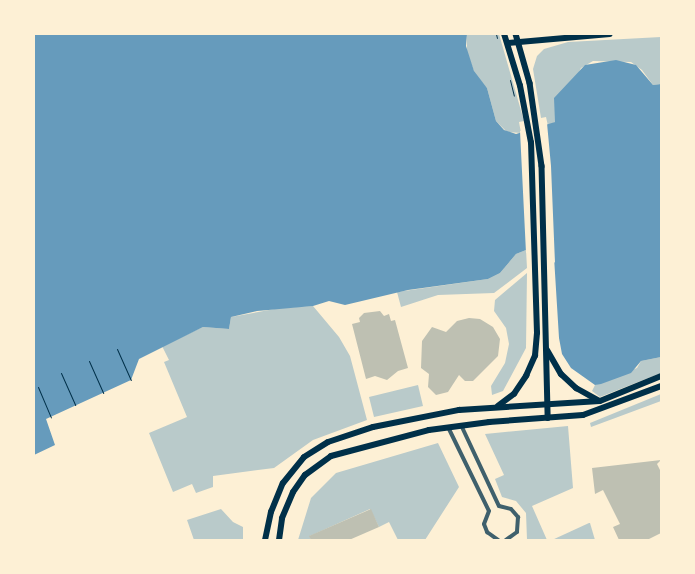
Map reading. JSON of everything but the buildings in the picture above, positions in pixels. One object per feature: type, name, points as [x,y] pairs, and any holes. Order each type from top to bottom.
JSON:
[{"type":"main road","points":[[498,406],[521,386],[534,356],[536,263],[527,120],[508,43],[504,34]]},
{"type":"main road","points":[[516,34],[537,119],[543,179],[548,418]]},
{"type":"main road","points":[[508,43],[610,34]]},
{"type":"main road","points":[[547,350],[561,374],[576,388],[600,401]]},
{"type":"main road","points":[[265,540],[271,512],[283,483],[295,466],[314,449],[349,434],[434,413],[498,406],[548,406],[600,401],[661,376]]},
{"type":"main road","points":[[279,540],[282,518],[293,492],[305,474],[322,461],[379,442],[448,427],[595,413],[661,386]]},
{"type":"street","points":[[462,425],[500,506],[517,515],[519,525],[516,538],[506,540]]},
{"type":"street","points":[[448,427],[489,511],[484,524],[487,532],[498,540]]},
{"type":"path","points":[[496,34],[498,42]]},
{"type":"path","points":[[508,71],[516,103]]},
{"type":"path","points":[[117,349],[131,380]]},
{"type":"path","points":[[89,361],[103,392]]},
{"type":"path","points":[[61,373],[76,405]]},
{"type":"path","points":[[38,387],[50,416]]},
{"type":"shaded area","points":[[467,34],[499,34],[524,121],[519,122],[521,133],[507,132],[496,121],[487,88],[475,74],[467,52]]},
{"type":"shaded area","points":[[661,37],[661,84],[653,85],[642,70],[631,62],[593,61],[581,68],[555,122],[548,126],[546,117],[541,118],[533,69],[537,56],[544,49],[568,42]]},
{"type":"shaded area","points":[[526,250],[527,268],[494,293],[438,295],[401,307],[397,292],[488,279],[500,273],[516,254]]},
{"type":"shaded area","points":[[527,273],[526,348],[503,391],[492,395],[491,386],[505,363],[509,344],[506,328],[494,311],[495,300]]},
{"type":"shaded area","points":[[313,306],[339,337],[350,356],[367,420],[313,440],[274,468],[213,476],[213,487],[196,493],[192,484],[173,492],[149,433],[187,417],[164,362],[169,360],[162,346],[203,327],[229,329],[231,317],[280,308]]},
{"type":"shaded area","points":[[661,357],[661,373],[600,397],[592,391],[595,385],[637,368],[641,361]]},
{"type":"shaded area","points":[[418,385],[423,406],[374,417],[369,397]]},
{"type":"shaded area","points":[[661,394],[661,401],[591,427],[590,423]]},
{"type":"shaded area","points":[[568,426],[573,488],[532,506],[547,540],[527,540],[526,513],[516,501],[502,497],[495,479],[504,475],[485,434]]},
{"type":"shaded area","points":[[438,443],[459,487],[425,540],[398,540],[389,522],[379,527],[370,509],[310,536],[311,540],[298,540],[311,498],[336,473]]},
{"type":"shaded area","points":[[221,509],[233,522],[243,527],[243,540],[194,540],[187,520]]},
{"type":"shaded area","points":[[589,523],[595,540],[552,540]]},
{"type":"water","points":[[34,34],[467,34],[466,46],[474,71],[487,88],[496,121],[504,130],[516,134],[555,122],[554,98],[585,65],[616,60],[636,65],[653,85],[661,84],[661,357],[641,361],[631,373],[595,385],[571,368],[562,354],[559,338],[554,257],[526,250],[516,254],[500,273],[488,279],[408,290],[345,305],[329,301],[313,306],[257,311],[231,317],[229,329],[203,327],[139,359],[131,380],[46,419],[55,445],[34,455]]},
{"type":"pier","points":[[547,123],[551,166],[555,263],[550,257],[526,253],[520,131]]}]
